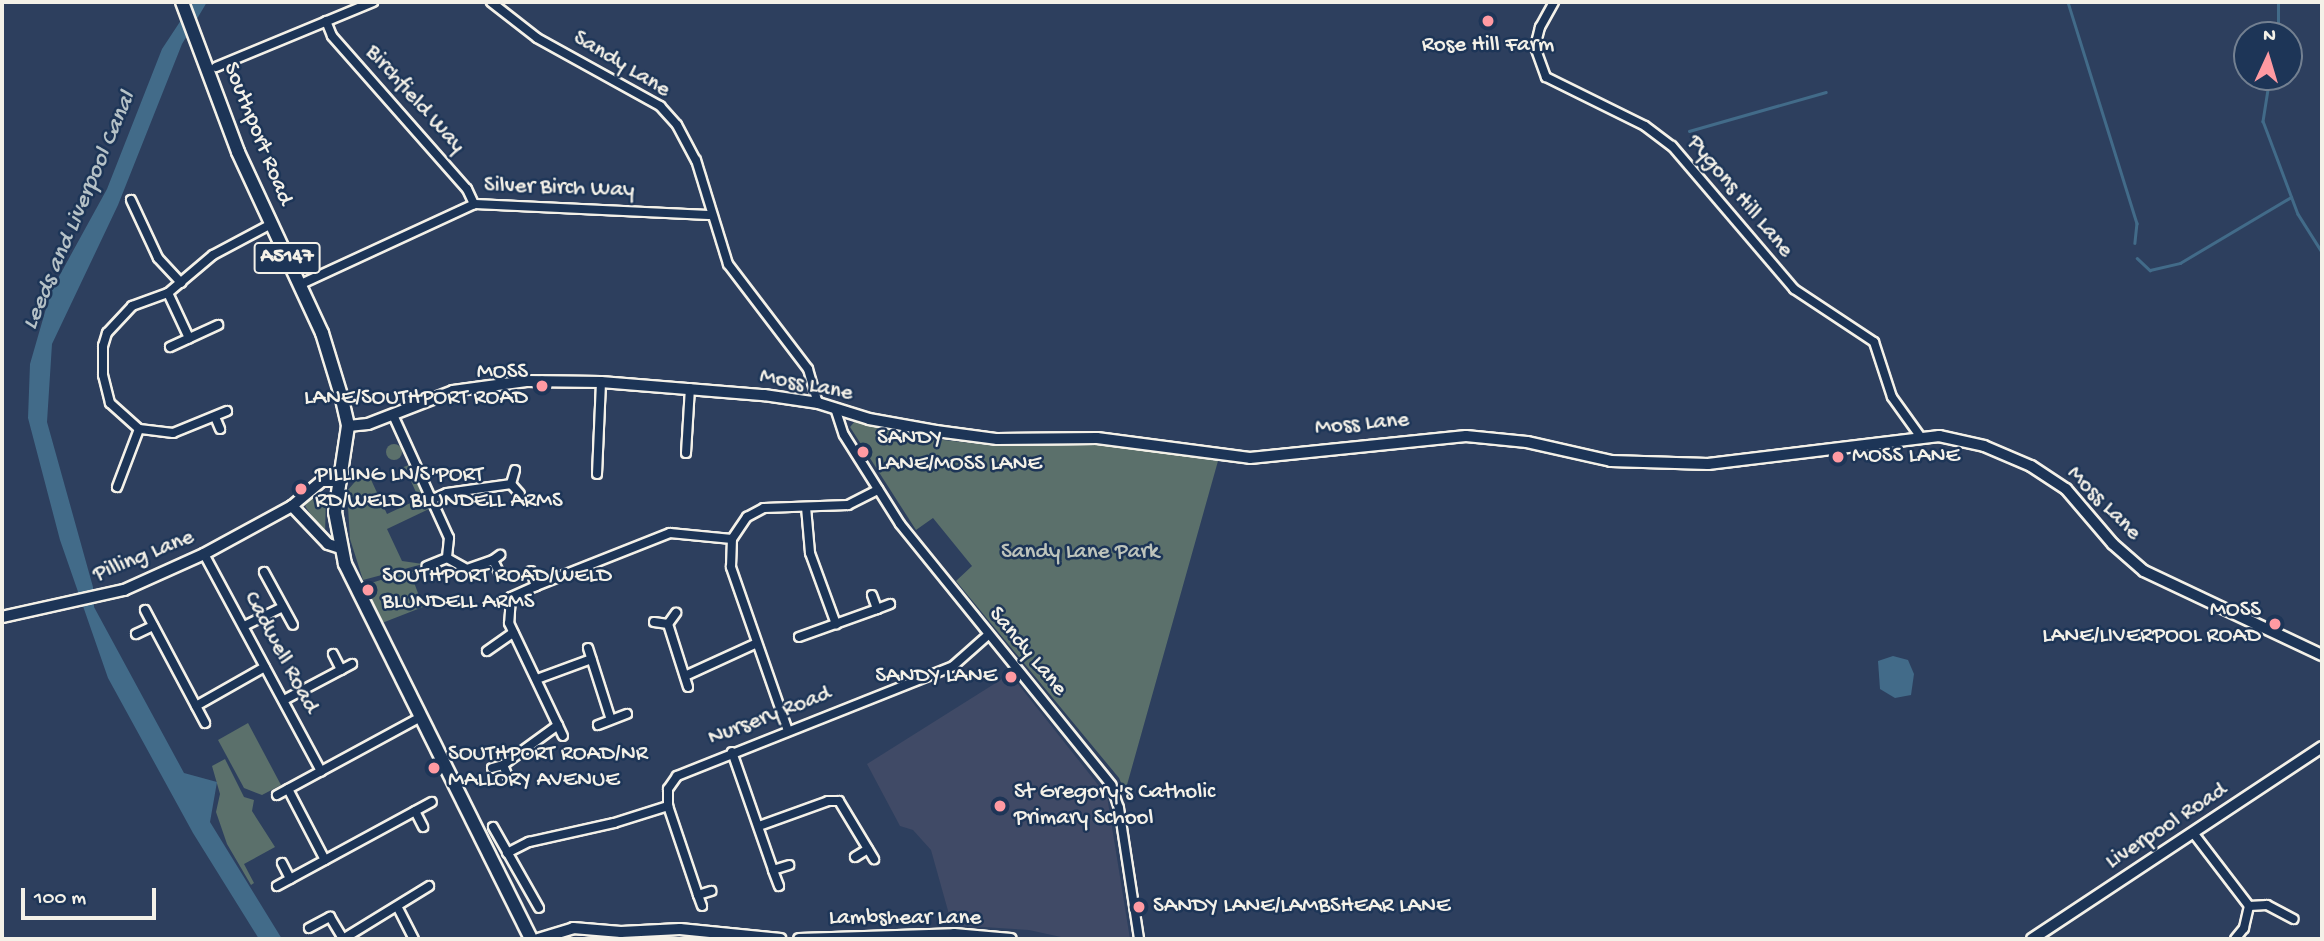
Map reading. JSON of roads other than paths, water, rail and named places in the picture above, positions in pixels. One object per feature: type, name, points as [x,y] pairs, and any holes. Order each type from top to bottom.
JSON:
[{"type":"main road","name":"Southport Road","points":[[183,3],[237,152],[322,333],[348,426],[338,481],[340,548],[363,608],[531,939]]},
{"type":"main road","name":"Liverpool Road","points":[[2032,939],[2322,747]]},
{"type":"street","points":[[216,67],[373,2]]},
{"type":"street","name":"Sandy Lane","points":[[491,2],[537,38],[660,106],[690,145],[710,215],[728,264],[808,369],[817,389],[818,403]]},
{"type":"street","name":"Pygons Hill Lane","points":[[1554,2],[1540,27],[1535,47],[1546,76],[1645,126],[1672,146],[1794,289],[1874,342],[1892,397],[1920,436]]},
{"type":"street","name":"Birchfield Way","points":[[327,21],[332,36],[467,189],[474,204]]},
{"type":"street","points":[[131,200],[158,258],[181,283]]},
{"type":"street","name":"Silver Birch Way","points":[[299,285],[474,204],[710,215]]},
{"type":"street","points":[[126,217],[136,213]]},
{"type":"street","points":[[227,411],[173,433],[139,429],[110,403],[103,375],[103,345],[107,333],[132,306],[168,293],[213,255],[271,224]]},
{"type":"street","points":[[168,293],[189,338]]},
{"type":"street","points":[[170,347],[218,325]]},
{"type":"street","name":"Moss Lane","points":[[348,426],[393,415],[470,387],[526,381],[601,382],[690,388],[818,403],[936,432],[997,439],[1097,438],[1250,458],[1466,436],[1527,442],[1611,461],[1708,464],[1920,436],[1971,442],[2031,466],[2066,489],[2113,544],[2153,576],[2322,656]]},
{"type":"street","points":[[597,474],[601,382]]},
{"type":"street","points":[[686,453],[690,388]]},
{"type":"street","name":"Sandy Lane","points":[[835,408],[844,435],[878,490],[988,636],[1111,785],[1119,808],[1139,939]]},
{"type":"street","points":[[393,415],[449,538],[447,558]]},
{"type":"street","points":[[215,416],[220,429]]},
{"type":"street","points":[[117,486],[139,429]]},
{"type":"street","points":[[511,484],[515,470]]},
{"type":"street","points":[[122,474],[132,479]]},
{"type":"street","name":"Pilling Lane","points":[[2,617],[101,597],[204,554],[292,506],[322,481],[338,481]]},
{"type":"street","points":[[432,500],[447,493],[511,484]]},
{"type":"street","points":[[511,484],[520,494]]},
{"type":"street","points":[[788,731],[731,567],[732,539],[755,512],[848,505],[878,490]]},
{"type":"street","points":[[292,506],[328,544],[340,548]]},
{"type":"street","points":[[806,507],[810,553],[836,624]]},
{"type":"street","points":[[563,736],[513,633],[509,601],[536,586],[670,533],[732,539]]},
{"type":"street","name":"Cadwell Road","points":[[204,554],[321,771]]},
{"type":"street","points":[[447,558],[467,569],[497,558],[499,572]]},
{"type":"street","points":[[427,566],[447,558]]},
{"type":"street","points":[[531,571],[536,586]]},
{"type":"street","points":[[264,572],[293,625]]},
{"type":"street","points":[[872,595],[877,609]]},
{"type":"street","points":[[799,637],[890,604]]},
{"type":"street","points":[[244,626],[283,607]]},
{"type":"street","points":[[145,610],[205,723]]},
{"type":"street","points":[[668,624],[676,613]]},
{"type":"street","points":[[654,622],[668,624]]},
{"type":"street","points":[[668,624],[688,687]]},
{"type":"street","points":[[136,634],[153,626]]},
{"type":"street","points":[[486,651],[513,633]]},
{"type":"street","name":"Nursery Road","points":[[668,806],[668,789],[677,776],[953,666],[988,636]]},
{"type":"street","points":[[685,676],[757,643]]},
{"type":"street","points":[[587,648],[610,717]]},
{"type":"street","points":[[333,654],[341,670]]},
{"type":"street","points":[[537,679],[591,659]]},
{"type":"street","points":[[284,701],[352,664]]},
{"type":"street","points":[[196,706],[265,667]]},
{"type":"street","points":[[598,725],[610,717],[627,714]]},
{"type":"street","points":[[276,795],[419,718]]},
{"type":"street","points":[[492,768],[503,765],[558,725]]},
{"type":"street","points":[[732,752],[779,886]]},
{"type":"street","points":[[503,765],[508,777]]},
{"type":"street","points":[[288,789],[325,860]]},
{"type":"street","points":[[759,826],[834,800],[845,804],[874,859]]},
{"type":"street","points":[[277,886],[432,802]]},
{"type":"street","points":[[507,853],[528,842],[614,823],[668,806],[702,906]]},
{"type":"street","points":[[415,811],[423,827]]},
{"type":"street","points":[[494,827],[539,908]]},
{"type":"street","points":[[2194,834],[2249,906]]},
{"type":"street","points":[[855,857],[869,849]]},
{"type":"street","points":[[282,863],[290,879]]},
{"type":"street","points":[[773,870],[789,865]]},
{"type":"street","points":[[309,928],[330,917],[343,939],[356,936],[429,886]]},
{"type":"street","points":[[698,895],[711,891]]},
{"type":"street","points":[[2249,906],[2267,905],[2292,919]]},
{"type":"street","points":[[2235,939],[2244,928],[2249,906]]},
{"type":"street","points":[[398,908],[414,939]]},
{"type":"street","points":[[538,939],[569,928],[621,932],[680,929],[781,939]]},
{"type":"street","name":"Lambshear Lane","points":[[799,939],[941,934],[1011,939]]},
{"type":"waterway","points":[[2068,2],[2137,223],[2135,243]]},
{"type":"waterway","points":[[2278,2],[2278,21]]},
{"type":"waterway","points":[[2268,91],[2263,121],[2298,214],[2322,252]]},
{"type":"waterway","points":[[1689,131],[1826,92]]},
{"type":"waterway","points":[[2137,258],[2150,270],[2180,263],[2291,197]]},
{"type":"place","name":"Rose Hill Farm","points":[[1488,21]]},
{"type":"place","name":"MOSS LANE/SOUTHPORT ROAD","points":[[542,386]]},
{"type":"place","name":"SANDY LANE/MOSS LANE","points":[[863,452]]},
{"type":"place","name":"MOSS LANE","points":[[1838,457]]},
{"type":"place","name":"PILLING LN/S'PORT RD/WELD BLUNDELL ARMS","points":[[301,489]]},
{"type":"place","name":"SOUTHPORT ROAD/WELD BLUNDELL ARMS","points":[[368,590]]},
{"type":"place","name":"MOSS LANE/LIVERPOOL ROAD","points":[[2275,624]]},
{"type":"place","name":"SANDY LANE","points":[[1011,677]]},
{"type":"place","name":"SOUTHPORT ROAD/NR MALLORY AVENUE","points":[[434,768]]},
{"type":"place","name":"St Gregory's Catholic Primary School","points":[[1000,806]]},
{"type":"place","name":"SANDY LANE/LAMBSHEAR LANE","points":[[1139,907]]},
{"type":"water label","name":"Leeds and Liverpool Canal","points":[[80,211]]},
{"type":"park label","name":"Sandy Lane Park","points":[[1080,553]]}]
